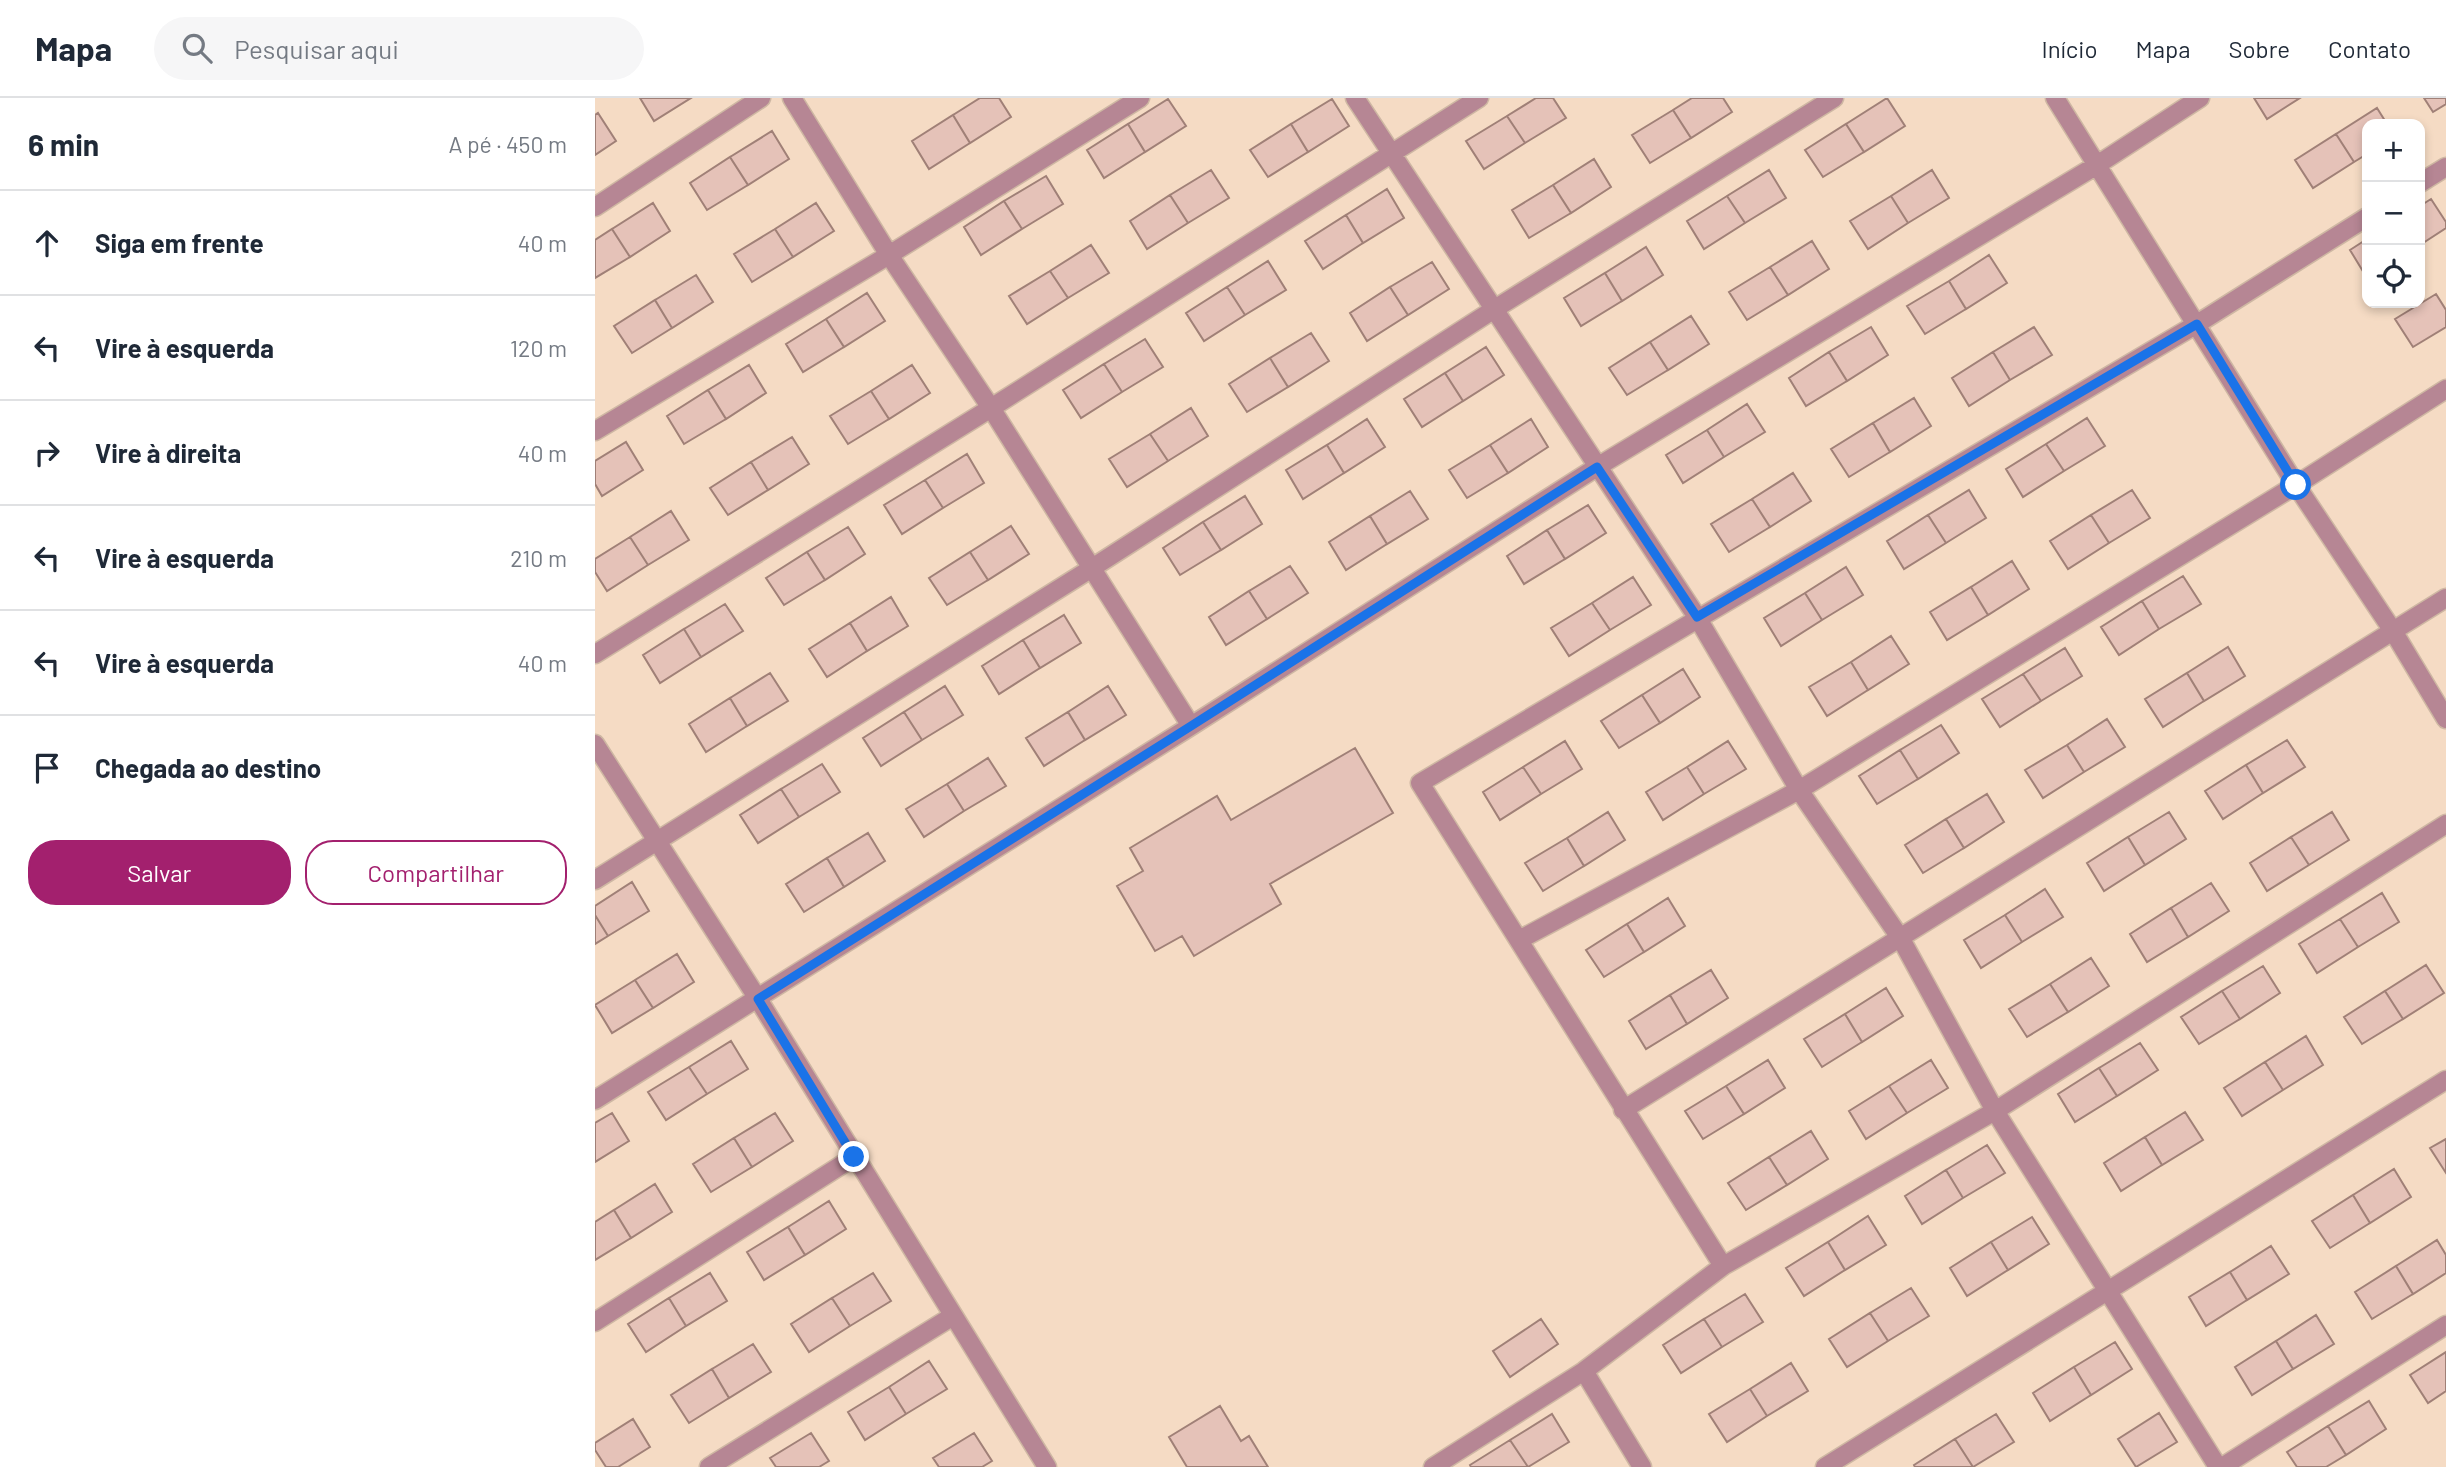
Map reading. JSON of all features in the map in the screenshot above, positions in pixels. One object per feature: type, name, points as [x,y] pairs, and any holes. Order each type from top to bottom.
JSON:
[{"type":"street","points":[[595,207],[761,98]]},
{"type":"street","points":[[792,98],[1191,726]]},
{"type":"street","points":[[595,431],[890,255],[1140,98]]},
{"type":"street","points":[[1355,98],[1697,617],[1799,790],[1901,939],[1995,1111],[2220,1467],[2446,1325]]},
{"type":"street","points":[[595,654],[991,408],[1479,98]]},
{"type":"street","points":[[595,880],[1092,568],[1493,310],[1834,98]]},
{"type":"street","points":[[2055,98],[2296,485],[2393,631],[2446,719]]},
{"type":"street","points":[[595,1100],[1191,726],[1597,467],[2097,165],[2200,98]]},
{"type":"street","points":[[2422,182],[2446,167]]},
{"type":"street","points":[[1723,1266],[1420,783],[2197,324],[2362,220]]},
{"type":"street","points":[[1519,940],[1799,790],[2296,485],[2446,389]]},
{"type":"street","points":[[1623,1110],[2446,598]]},
{"type":"street","points":[[595,744],[758,999],[1047,1467]]},
{"type":"street","points":[[1433,1467],[1584,1371],[1723,1266],[1995,1111],[2446,824]]},
{"type":"street","points":[[1825,1467],[2446,1080]]},
{"type":"street","points":[[595,1322],[854,1157]]},
{"type":"street","points":[[709,1467],[953,1316]]},
{"type":"street","points":[[1584,1371],[1642,1467]]},
{"type":"building","points":[[640,98],[691,98],[654,121]]},
{"type":"building","points":[[980,98],[999,98],[1011,117],[970,143],[953,115]]},
{"type":"building","points":[[1536,98],[1553,98],[1566,118],[1525,143],[1507,116]]},
{"type":"building","points":[[1692,98],[1723,98],[1732,112],[1691,138],[1673,110]]},
{"type":"building","points":[[1887,98],[1905,126],[1864,152],[1846,124]]},
{"type":"building","points":[[2254,98],[2300,98],[2267,119]]},
{"type":"building","points":[[2424,98],[2446,98],[2446,104],[2433,112]]},
{"type":"building","points":[[1168,99],[1186,126],[1145,152],[1128,124]]},
{"type":"building","points":[[1332,99],[1349,126],[1308,152],[1291,124]]},
{"type":"building","points":[[2377,108],[2384,119],[2362,119],[2362,157],[2354,162],[2336,134]]},
{"type":"building","points":[[1673,110],[1691,138],[1650,163],[1632,135]]},
{"type":"building","points":[[598,113],[616,141],[595,155],[595,115]]},
{"type":"building","points":[[953,115],[970,143],[929,169],[912,141]]},
{"type":"building","points":[[1507,116],[1525,143],[1484,169],[1466,141]]},
{"type":"building","points":[[1128,124],[1145,152],[1104,178],[1087,150]]},
{"type":"building","points":[[1291,124],[1308,152],[1268,177],[1250,150]]},
{"type":"building","points":[[1846,124],[1864,152],[1823,177],[1805,150]]},
{"type":"building","points":[[772,131],[789,159],[748,185],[730,157]]},
{"type":"building","points":[[2336,134],[2354,162],[2313,188],[2295,160]]},
{"type":"building","points":[[730,157],[748,185],[707,210],[690,183]]},
{"type":"building","points":[[1594,159],[1611,187],[1571,213],[1553,185]]},
{"type":"building","points":[[1211,170],[1229,198],[1188,223],[1170,195]]},
{"type":"building","points":[[1769,170],[1786,198],[1745,223],[1727,196]]},
{"type":"building","points":[[1932,170],[1949,198],[1908,223],[1891,196]]},
{"type":"building","points":[[1046,176],[1063,204],[1022,229],[1004,201]]},
{"type":"building","points":[[1553,185],[1571,213],[1529,238],[1512,210]]},
{"type":"building","points":[[1387,189],[1404,218],[1363,243],[1346,215]]},
{"type":"building","points":[[1170,195],[1188,223],[1147,249],[1130,221]]},
{"type":"building","points":[[1727,196],[1745,223],[1704,249],[1687,221]]},
{"type":"building","points":[[1891,196],[1908,223],[1868,249],[1850,221]]},
{"type":"building","points":[[2431,199],[2446,222],[2446,228],[2425,242],[2425,203]]},
{"type":"building","points":[[1004,201],[1022,229],[981,255],[964,227]]},
{"type":"building","points":[[653,203],[670,231],[630,257],[612,229]]},
{"type":"building","points":[[816,203],[834,231],[793,257],[775,229]]},
{"type":"building","points":[[1346,215],[1363,243],[1323,269],[1305,241]]},
{"type":"building","points":[[612,229],[630,257],[595,278],[595,240]]},
{"type":"building","points":[[775,229],[793,257],[752,282],[734,254]]},
{"type":"building","points":[[1812,241],[1829,269],[1788,295],[1770,267]]},
{"type":"building","points":[[2362,242],[2362,270],[2350,250]]},
{"type":"building","points":[[1091,245],[1109,273],[1068,298],[1050,271]]},
{"type":"building","points":[[1646,247],[1663,275],[1622,301],[1605,273]]},
{"type":"building","points":[[1989,255],[2007,283],[1966,309],[1949,281]]},
{"type":"building","points":[[1268,261],[1286,290],[1245,315],[1227,287]]},
{"type":"building","points":[[1432,262],[1449,289],[1408,315],[1390,287]]},
{"type":"building","points":[[1770,267],[1788,295],[1747,320],[1729,292]]},
{"type":"building","points":[[1050,271],[1068,298],[1027,324],[1009,296]]},
{"type":"building","points":[[1605,273],[1622,301],[1581,326],[1564,298]]},
{"type":"building","points":[[696,275],[713,302],[672,328],[655,300]]},
{"type":"building","points":[[1949,281],[1966,309],[1925,334],[1907,306]]},
{"type":"building","points":[[1227,287],[1245,315],[1204,341],[1186,313]]},
{"type":"building","points":[[1390,287],[1408,315],[1367,341],[1350,313]]},
{"type":"building","points":[[867,293],[885,321],[844,347],[826,319]]},
{"type":"building","points":[[2436,294],[2446,310],[2446,327],[2413,347],[2395,319],[2413,308],[2425,308],[2425,301]]},
{"type":"building","points":[[655,300],[672,328],[632,353],[614,326]]},
{"type":"building","points":[[1691,316],[1709,344],[1668,370],[1650,342]]},
{"type":"building","points":[[826,319],[844,347],[803,372],[786,344]]},
{"type":"building","points":[[1871,327],[1888,355],[1847,381],[1829,352]]},
{"type":"building","points":[[2034,327],[2052,355],[2010,380],[1993,352]]},
{"type":"building","points":[[1311,333],[1329,361],[1288,387],[1270,358]]},
{"type":"building","points":[[1145,339],[1163,367],[1122,392],[1104,364]]},
{"type":"building","points":[[1650,342],[1668,370],[1627,395],[1609,368]]},
{"type":"building","points":[[1486,347],[1504,375],[1463,401],[1445,373]]},
{"type":"building","points":[[1829,352],[1847,381],[1806,406],[1789,378]]},
{"type":"building","points":[[1993,352],[2010,380],[1969,406],[1952,378]]},
{"type":"building","points":[[1270,358],[1288,387],[1247,412],[1229,384]]},
{"type":"building","points":[[1104,364],[1122,392],[1081,418],[1063,390]]},
{"type":"building","points":[[749,365],[766,393],[726,419],[708,390]]},
{"type":"building","points":[[912,365],[930,393],[889,419],[871,391]]},
{"type":"building","points":[[1445,373],[1463,401],[1422,427],[1404,399]]},
{"type":"building","points":[[708,390],[726,419],[684,444],[667,416]]},
{"type":"building","points":[[871,391],[889,419],[848,444],[830,416]]},
{"type":"building","points":[[1914,398],[1931,426],[1890,452],[1873,423]]},
{"type":"building","points":[[1747,404],[1765,432],[1724,457],[1707,430]]},
{"type":"building","points":[[1191,408],[1208,436],[1168,461],[1150,434]]},
{"type":"building","points":[[2087,418],[2105,446],[2064,471],[2046,444]]},
{"type":"building","points":[[1367,419],[1385,447],[1344,473],[1327,445]]},
{"type":"building","points":[[1531,419],[1548,447],[1508,473],[1490,445]]},
{"type":"building","points":[[1873,423],[1890,452],[1849,477],[1831,449]]},
{"type":"building","points":[[1707,430],[1724,457],[1683,483],[1666,455]]},
{"type":"building","points":[[1150,434],[1168,461],[1127,487],[1109,459]]},
{"type":"building","points":[[792,437],[809,464],[768,490],[751,462]]},
{"type":"building","points":[[626,442],[643,470],[602,496],[595,484],[595,461]]},
{"type":"building","points":[[2046,444],[2064,471],[2023,497],[2006,469]]},
{"type":"building","points":[[1327,445],[1344,473],[1303,499],[1286,470]]},
{"type":"building","points":[[1490,445],[1508,473],[1467,498],[1449,470]]},
{"type":"building","points":[[967,454],[984,483],[943,508],[925,480]]},
{"type":"building","points":[[751,462],[768,490],[728,515],[710,488]]},
{"type":"building","points":[[1793,473],[1811,501],[1770,527],[1752,499]]},
{"type":"building","points":[[925,480],[943,508],[902,534],[884,505]]},
{"type":"building","points":[[1969,490],[1986,518],[1946,543],[1928,515]]},
{"type":"building","points":[[2132,490],[2150,518],[2109,543],[2091,515]]},
{"type":"building","points":[[1410,491],[1428,519],[1387,544],[1370,516]]},
{"type":"building","points":[[1245,496],[1262,524],[1221,550],[1203,522]]},
{"type":"building","points":[[1752,499],[1770,527],[1729,552],[1711,524]]},
{"type":"building","points":[[1588,505],[1606,533],[1565,559],[1547,530]]},
{"type":"building","points":[[671,511],[689,540],[648,565],[630,537]]},
{"type":"building","points":[[1928,515],[1946,543],[1904,569],[1887,541]]},
{"type":"building","points":[[2091,515],[2109,543],[2068,569],[2050,541]]},
{"type":"building","points":[[1370,516],[1387,544],[1346,570],[1329,542]]},
{"type":"building","points":[[1203,522],[1221,550],[1180,575],[1163,548]]},
{"type":"building","points":[[1011,526],[1029,554],[988,580],[970,552]]},
{"type":"building","points":[[848,527],[865,554],[825,580],[807,552]]},
{"type":"building","points":[[1547,530],[1565,559],[1524,584],[1507,556]]},
{"type":"building","points":[[630,537],[648,565],[607,591],[595,572],[595,559]]},
{"type":"building","points":[[807,552],[825,580],[784,605],[766,578]]},
{"type":"building","points":[[970,552],[988,580],[947,605],[929,578]]},
{"type":"building","points":[[2012,561],[2029,589],[1988,615],[1971,587]]},
{"type":"building","points":[[1290,566],[1308,593],[1267,619],[1249,591]]},
{"type":"building","points":[[1846,567],[1863,595],[1822,620],[1805,593]]},
{"type":"building","points":[[2183,576],[2201,604],[2159,629],[2142,601]]},
{"type":"building","points":[[1633,577],[1651,605],[1610,630],[1592,603]]},
{"type":"building","points":[[1971,587],[1988,615],[1947,640],[1930,612]]},
{"type":"building","points":[[1249,591],[1267,619],[1226,645],[1209,617]]},
{"type":"building","points":[[1805,593],[1822,620],[1781,646],[1764,618]]},
{"type":"building","points":[[891,597],[908,626],[867,651],[850,623]]},
{"type":"building","points":[[2142,601],[2159,629],[2119,655],[2101,627]]},
{"type":"building","points":[[1592,603],[1610,630],[1569,656],[1551,628]]},
{"type":"building","points":[[725,604],[743,631],[701,657],[684,629]]},
{"type":"building","points":[[1064,615],[1081,643],[1040,668],[1023,640]]},
{"type":"building","points":[[850,623],[867,651],[827,677],[809,649]]},
{"type":"building","points":[[684,629],[701,657],[660,683],[643,655]]},
{"type":"building","points":[[1891,636],[1909,664],[1868,690],[1851,662]]},
{"type":"building","points":[[1023,640],[1040,668],[999,694],[982,666]]},
{"type":"building","points":[[2228,647],[2245,676],[2204,701],[2187,673]]},
{"type":"building","points":[[2065,648],[2082,676],[2041,701],[2023,674]]},
{"type":"building","points":[[1851,662],[1868,690],[1827,716],[1809,687]]},
{"type":"building","points":[[1683,669],[1700,697],[1660,723],[1642,695]]},
{"type":"building","points":[[770,673],[788,701],[747,726],[730,698]]},
{"type":"building","points":[[2187,673],[2204,701],[2163,727],[2145,699]]},
{"type":"building","points":[[2023,674],[2041,701],[2000,727],[1982,699]]},
{"type":"building","points":[[945,686],[963,715],[922,740],[904,712]]},
{"type":"building","points":[[1108,686],[1126,715],[1085,740],[1068,712]]},
{"type":"building","points":[[1642,695],[1660,723],[1619,748],[1601,721]]},
{"type":"building","points":[[730,698],[747,726],[706,752],[689,724]]},
{"type":"building","points":[[904,712],[922,740],[881,766],[863,738]]},
{"type":"building","points":[[1068,712],[1085,740],[1044,766],[1026,738]]},
{"type":"building","points":[[2107,719],[2125,747],[2084,772],[2067,745]]},
{"type":"building","points":[[1941,725],[1959,753],[1918,779],[1900,750]]},
{"type":"building","points":[[2287,740],[2305,767],[2263,793],[2246,765]]},
{"type":"building","points":[[1565,741],[1582,769],[1541,794],[1523,767]]},
{"type":"building","points":[[1728,741],[1746,769],[1704,794],[1687,767]]},
{"type":"building","points":[[2067,745],[2084,772],[2043,798],[2025,770]]},
{"type":"building","points":[[1355,748],[1393,813],[1270,884],[1281,904],[1194,956],[1182,936],[1155,951],[1117,886],[1143,871],[1130,848],[1217,796],[1231,820]]},
{"type":"building","points":[[1900,750],[1918,779],[1877,804],[1859,776]]},
{"type":"building","points":[[988,758],[1006,786],[964,811],[947,784]]},
{"type":"building","points":[[822,764],[840,792],[799,817],[781,789]]},
{"type":"building","points":[[2246,765],[2263,793],[2223,819],[2205,791]]},
{"type":"building","points":[[1523,767],[1541,794],[1500,820],[1483,792]]},
{"type":"building","points":[[1687,767],[1704,794],[1663,820],[1646,792]]},
{"type":"building","points":[[947,784],[964,811],[924,837],[906,809]]},
{"type":"building","points":[[781,789],[799,817],[758,843],[740,815]]},
{"type":"building","points":[[1987,794],[2004,822],[1964,848],[1946,819]]},
{"type":"building","points":[[1608,812],[1625,840],[1584,866],[1567,838]]},
{"type":"building","points":[[2169,812],[2186,839],[2145,865],[2128,837]]},
{"type":"building","points":[[2332,812],[2349,840],[2309,865],[2291,837]]},
{"type":"building","points":[[1946,819],[1964,848],[1923,873],[1905,845]]},
{"type":"building","points":[[868,833],[885,861],[844,887],[827,858]]},
{"type":"building","points":[[2128,837],[2145,865],[2104,891],[2087,863]]},
{"type":"building","points":[[2291,837],[2309,865],[2267,891],[2250,863]]},
{"type":"building","points":[[1567,838],[1584,866],[1543,891],[1525,863]]},
{"type":"building","points":[[827,858],[844,887],[804,912],[786,884]]},
{"type":"building","points":[[632,882],[649,911],[608,936],[595,915],[595,906]]},
{"type":"building","points":[[2211,883],[2229,911],[2188,937],[2171,908]]},
{"type":"building","points":[[2045,889],[2063,917],[2022,942],[2005,915]]},
{"type":"building","points":[[2382,893],[2399,922],[2358,947],[2340,919]]},
{"type":"building","points":[[1668,898],[1685,926],[1644,952],[1627,924]]},
{"type":"building","points":[[2171,908],[2188,937],[2147,962],[2130,934]]},
{"type":"building","points":[[595,915],[608,936],[595,944]]},
{"type":"building","points":[[2005,915],[2022,942],[1981,968],[1964,940]]},
{"type":"building","points":[[2340,919],[2358,947],[2317,973],[2299,944]]},
{"type":"building","points":[[1627,924],[1644,952],[1604,977],[1586,950]]},
{"type":"building","points":[[677,954],[694,982],[653,1008],[635,980]]},
{"type":"building","points":[[2091,958],[2109,986],[2068,1012],[2050,984]]},
{"type":"building","points":[[2426,965],[2444,993],[2403,1019],[2385,991]]},
{"type":"building","points":[[2263,966],[2280,993],[2240,1019],[2222,991]]},
{"type":"building","points":[[1711,970],[1728,998],[1687,1024],[1670,995]]},
{"type":"building","points":[[635,980],[653,1008],[612,1033],[595,1005]]},
{"type":"building","points":[[2050,984],[2068,1012],[2027,1037],[2009,1009]]},
{"type":"building","points":[[1886,988],[1903,1016],[1862,1042],[1845,1014]]},
{"type":"building","points":[[2222,991],[2240,1019],[2199,1044],[2181,1017]]},
{"type":"building","points":[[2385,991],[2403,1019],[2362,1044],[2344,1017]]},
{"type":"building","points":[[1670,995],[1687,1024],[1646,1049],[1629,1021]]},
{"type":"building","points":[[1845,1014],[1862,1042],[1822,1067],[1804,1039]]},
{"type":"building","points":[[2306,1036],[2323,1065],[2283,1090],[2265,1062]]},
{"type":"building","points":[[731,1041],[748,1069],[707,1094],[689,1067]]},
{"type":"building","points":[[2140,1043],[2158,1070],[2117,1096],[2099,1068]]},
{"type":"building","points":[[1768,1060],[1785,1088],[1744,1114],[1726,1086]]},
{"type":"building","points":[[1931,1060],[1948,1088],[1907,1113],[1889,1086]]},
{"type":"building","points":[[2265,1062],[2283,1090],[2242,1116],[2224,1088]]},
{"type":"building","points":[[689,1067],[707,1094],[666,1120],[648,1092]]},
{"type":"building","points":[[2099,1068],[2117,1096],[2075,1122],[2058,1094]]},
{"type":"building","points":[[1726,1086],[1744,1114],[1703,1139],[1685,1111]]},
{"type":"building","points":[[1889,1086],[1907,1113],[1866,1139],[1849,1111]]},
{"type":"building","points":[[2185,1112],[2203,1140],[2162,1165],[2145,1137]]},
{"type":"building","points":[[612,1113],[629,1141],[595,1162],[595,1123]]},
{"type":"building","points":[[775,1113],[793,1141],[752,1167],[734,1138]]},
{"type":"building","points":[[1811,1131],[1828,1159],[1787,1185],[1769,1157]]},
{"type":"building","points":[[2145,1137],[2162,1165],[2121,1191],[2104,1163]]},
{"type":"building","points":[[734,1138],[752,1167],[711,1192],[693,1164]]},
{"type":"building","points":[[2446,1139],[2446,1173],[2430,1148]]},
{"type":"building","points":[[1987,1145],[2005,1173],[1963,1198],[1946,1170]]},
{"type":"building","points":[[1769,1157],[1787,1185],[1746,1210],[1728,1183]]},
{"type":"building","points":[[2394,1169],[2411,1197],[2370,1223],[2353,1195]]},
{"type":"building","points":[[1946,1170],[1963,1198],[1922,1224],[1905,1196]]},
{"type":"building","points":[[655,1184],[672,1212],[631,1238],[614,1210]]},
{"type":"building","points":[[2353,1195],[2370,1223],[2330,1248],[2312,1221]]},
{"type":"building","points":[[829,1201],[846,1229],[805,1255],[788,1227]]},
{"type":"building","points":[[614,1210],[631,1238],[595,1260],[595,1222]]},
{"type":"building","points":[[1868,1216],[1886,1245],[1845,1270],[1828,1242]]},
{"type":"building","points":[[2032,1217],[2049,1244],[2008,1270],[1991,1242]]},
{"type":"building","points":[[788,1227],[805,1255],[764,1280],[747,1252]]},
{"type":"building","points":[[2437,1240],[2446,1255],[2446,1273],[2413,1294],[2396,1266]]},
{"type":"building","points":[[1828,1242],[1845,1270],[1804,1296],[1786,1268]]},
{"type":"building","points":[[1991,1242],[2008,1270],[1967,1296],[1950,1268]]},
{"type":"building","points":[[2271,1246],[2289,1274],[2247,1300],[2230,1272]]},
{"type":"building","points":[[2396,1266],[2413,1294],[2372,1319],[2355,1292]]},
{"type":"building","points":[[2230,1272],[2247,1300],[2206,1326],[2189,1297]]},
{"type":"building","points":[[710,1273],[727,1301],[686,1326],[669,1298]]},
{"type":"building","points":[[873,1273],[891,1301],[850,1326],[832,1298]]},
{"type":"building","points":[[1911,1288],[1929,1316],[1888,1341],[1870,1313]]},
{"type":"building","points":[[1745,1294],[1763,1322],[1722,1347],[1704,1319]]},
{"type":"building","points":[[669,1298],[686,1326],[646,1352],[628,1324]]},
{"type":"building","points":[[832,1298],[850,1326],[809,1352],[791,1324]]},
{"type":"building","points":[[1870,1313],[1888,1341],[1847,1367],[1829,1339]]},
{"type":"building","points":[[2316,1315],[2334,1344],[2293,1369],[2276,1341]]},
{"type":"building","points":[[1541,1319],[1558,1344],[1510,1377],[1493,1351]]},
{"type":"building","points":[[1704,1319],[1722,1347],[1681,1373],[1663,1345]]},
{"type":"building","points":[[2276,1341],[2293,1369],[2252,1395],[2235,1367]]},
{"type":"building","points":[[2115,1342],[2132,1369],[2091,1395],[2074,1367]]},
{"type":"building","points":[[753,1344],[771,1372],[729,1398],[712,1369]]},
{"type":"building","points":[[2446,1352],[2446,1391],[2428,1403],[2410,1375]]},
{"type":"building","points":[[929,1361],[947,1389],[906,1414],[889,1387]]},
{"type":"building","points":[[1791,1363],[1808,1391],[1767,1416],[1750,1389]]},
{"type":"building","points":[[2074,1367],[2091,1395],[2050,1421],[2033,1393]]},
{"type":"building","points":[[712,1369],[729,1398],[689,1423],[671,1395]]},
{"type":"building","points":[[889,1387],[906,1414],[865,1440],[848,1412]]},
{"type":"building","points":[[1750,1389],[1767,1416],[1727,1442],[1709,1414]]},
{"type":"building","points":[[2369,1401],[2386,1429],[2346,1455],[2328,1426]]},
{"type":"building","points":[[1220,1406],[1241,1441],[1249,1436],[1268,1467],[1187,1467],[1169,1437]]},
{"type":"building","points":[[2159,1413],[2177,1442],[2136,1467],[2118,1439]]},
{"type":"building","points":[[1552,1414],[1569,1442],[1528,1467],[1510,1440]]},
{"type":"building","points":[[1996,1414],[2014,1442],[1973,1467],[1955,1439]]},
{"type":"building","points":[[633,1419],[650,1447],[618,1467],[606,1467],[595,1450],[595,1443]]},
{"type":"building","points":[[2328,1426],[2346,1455],[2326,1467],[2297,1467],[2287,1452]]},
{"type":"building","points":[[811,1433],[829,1461],[819,1467],[776,1467],[770,1458]]},
{"type":"building","points":[[974,1433],[992,1461],[982,1467],[939,1467],[933,1458]]},
{"type":"building","points":[[1955,1439],[1973,1467],[1915,1467],[1914,1465]]},
{"type":"building","points":[[1510,1440],[1528,1467],[1471,1467],[1470,1465]]},
{"type":"route","points":[[854,1157],[758,999],[1597,467],[1697,617],[2197,324],[2296,485]]}]
